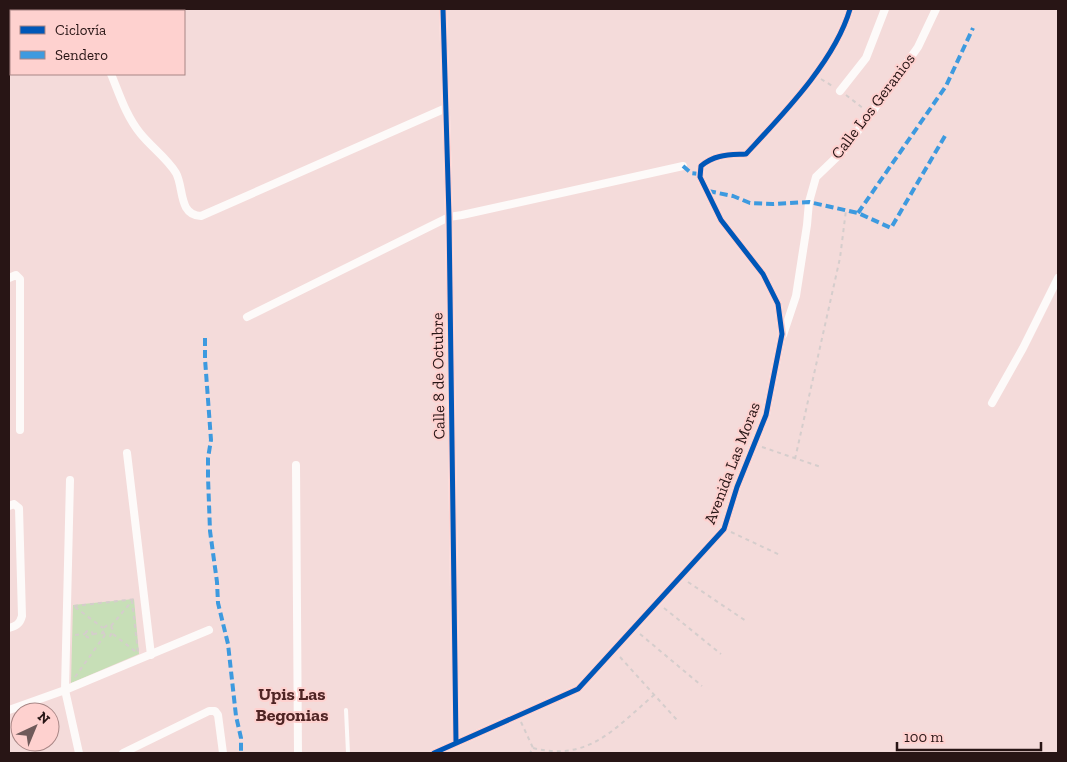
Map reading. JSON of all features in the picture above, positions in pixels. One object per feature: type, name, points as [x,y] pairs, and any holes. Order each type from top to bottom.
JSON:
[{"type":"street","name":"Calle 8 de Octubre","points":[[444,9],[449,217],[456,743]]},
{"type":"street","name":"Avenida Las Moras","points":[[434,753],[578,689],[724,529],[737,487],[766,415],[782,334],[778,304],[763,274],[721,220],[700,177],[701,166],[717,156],[746,154],[820,69],[846,22],[850,9]]},
{"type":"street","points":[[840,91],[866,58],[885,9]]},
{"type":"street","name":"Calle Los Geranios","points":[[780,346],[796,296],[808,226],[809,202],[816,177],[843,150],[875,108],[918,47],[936,9]]},
{"type":"street","points":[[112,75],[126,108],[139,132],[176,174],[183,199],[193,216],[201,216],[446,108]]},
{"type":"street","points":[[247,317],[449,217],[683,166]]},
{"type":"street","points":[[9,278],[16,275],[20,279],[20,430]]},
{"type":"street","points":[[992,403],[1023,348],[1058,278]]},
{"type":"street","points":[[127,453],[151,654]]},
{"type":"street","points":[[296,465],[298,753]]},
{"type":"street","points":[[70,480],[65,690],[79,753]]},
{"type":"street","points":[[9,506],[14,504],[19,508],[22,616],[21,622],[9,628]]},
{"type":"street","points":[[9,710],[65,690],[209,630]]},
{"type":"street","points":[[123,753],[210,711],[215,711],[218,715],[223,753]]},
{"type":"lane","points":[[346,710],[348,753]]},
{"type":"path","points":[[795,459],[840,258],[846,210]]},
{"type":"path","points":[[754,445],[821,468]]},
{"type":"path","points":[[724,529],[780,555]]},
{"type":"path","points":[[680,577],[746,621]]},
{"type":"path","points":[[72,682],[104,634],[103,628],[73,606],[144,598]]},
{"type":"path","points":[[103,628],[111,626],[132,600]]},
{"type":"path","points":[[132,600],[138,653]]},
{"type":"path","points":[[656,602],[720,654]]},
{"type":"path","points":[[111,626],[113,628],[112,634]]},
{"type":"path","points":[[632,628],[702,686]]},
{"type":"path","points":[[72,635],[85,634],[89,630],[93,634]]},
{"type":"path","points":[[85,634],[89,638],[93,634],[110,636],[112,634],[138,653]]},
{"type":"path","points":[[613,649],[677,720]]},
{"type":"path","points":[[130,657],[138,653]]},
{"type":"path","points":[[72,673],[72,682]]},
{"type":"path","points":[[72,682],[80,679]]},
{"type":"path","points":[[533,748],[543,750],[575,750],[591,745],[608,734],[654,695]]},
{"type":"path","points":[[518,715],[533,748]]},
{"type":"path","points":[[530,753],[533,748]]},
{"type":"green space","points":[[134,599],[139,654],[71,683],[73,605]]},
{"type":"marked path","points":[[858,213],[946,86],[973,28]]},
{"type":"marked path","points":[[708,191],[733,196],[750,203],[809,202],[858,213],[891,228],[945,136]]},
{"type":"marked path","points":[[683,166],[691,173],[700,174]]},
{"type":"marked path","points":[[205,338],[211,440],[208,458],[210,531],[218,603],[228,644],[236,716],[241,738],[241,753]]},
{"type":"cycle path","points":[[443,9],[449,217],[456,743]]},
{"type":"cycle path","points":[[434,753],[578,689],[724,529],[737,487],[766,415],[782,334],[778,304],[763,274],[721,220],[700,177],[701,166],[717,157],[746,154],[791,104],[820,67],[843,29],[850,9]]},
{"type":"district","name":"Upis Las Begonias","points":[[292,704]]}]
